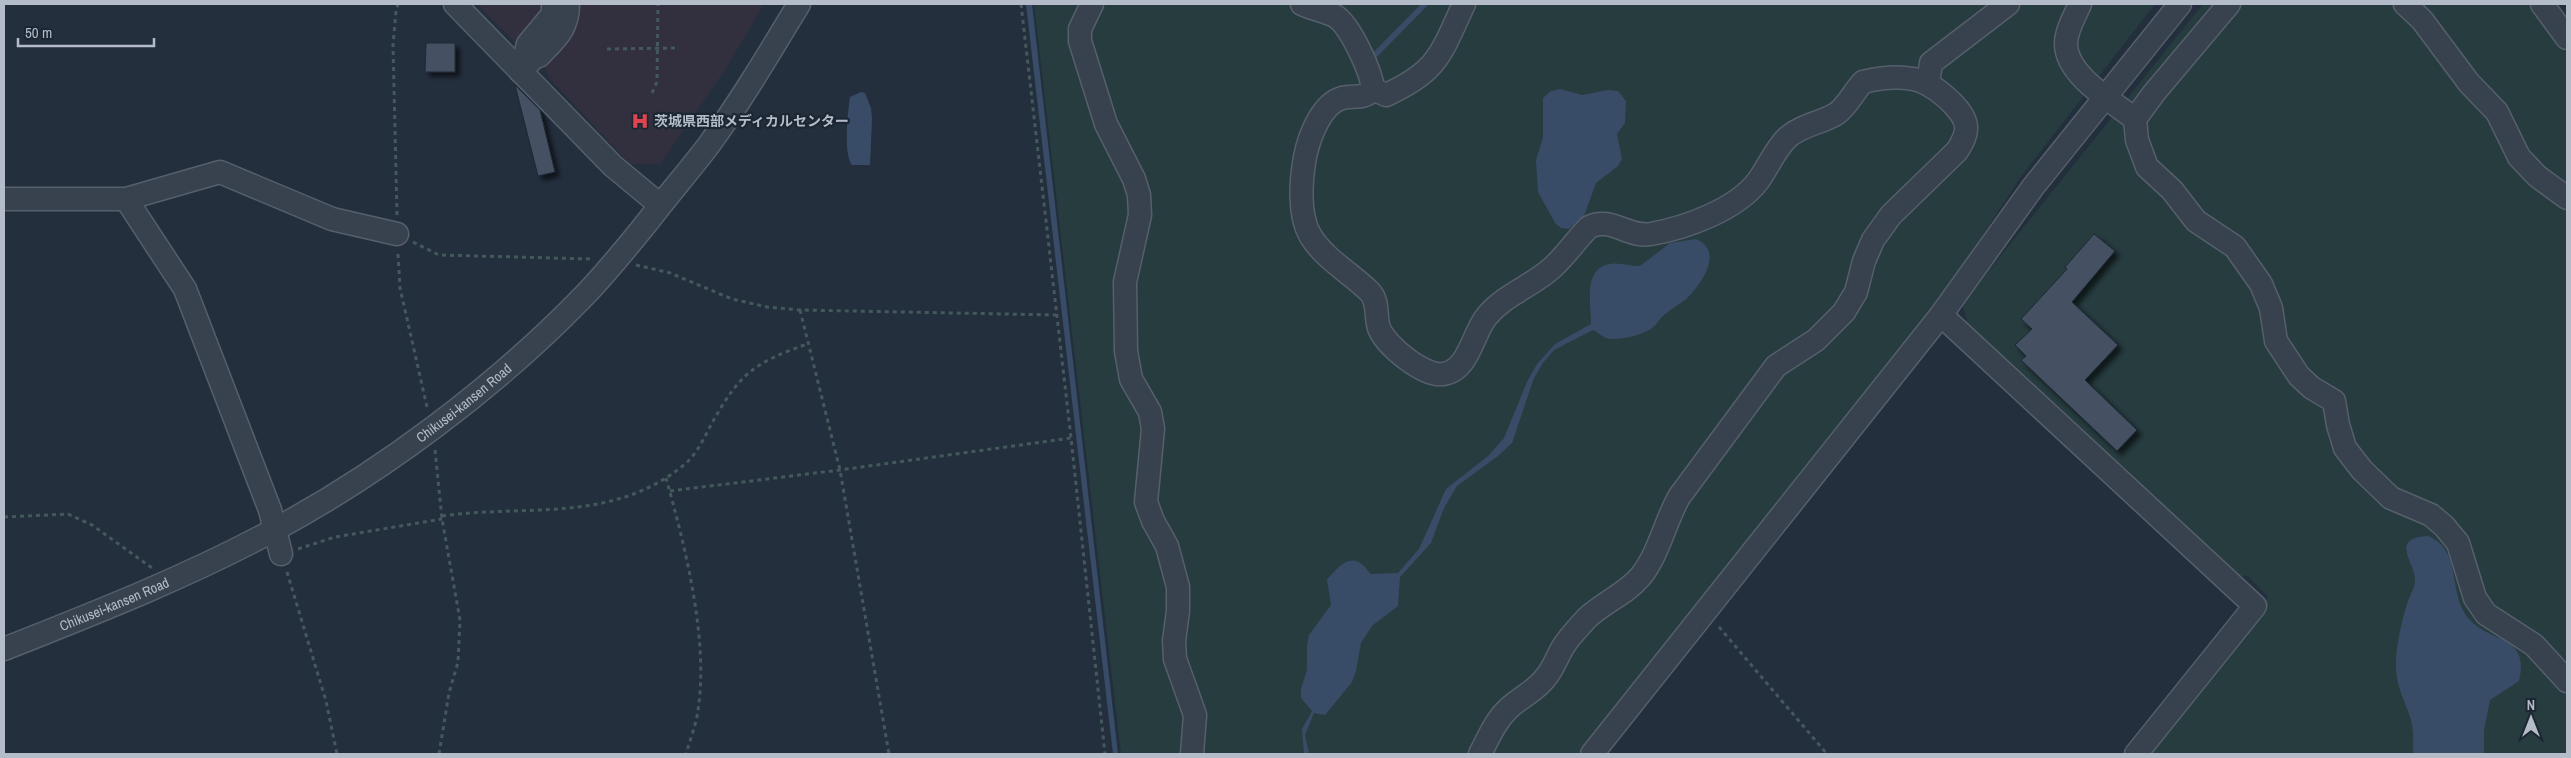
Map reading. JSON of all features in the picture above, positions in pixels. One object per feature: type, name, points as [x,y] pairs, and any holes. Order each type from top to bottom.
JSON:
[{"type":"street","points":[[455,4],[613,166],[660,205]]},
{"type":"street","points":[[521,72],[528,44],[554,14],[553,4]]},
{"type":"street","points":[[521,72],[563,30],[568,18],[568,4]]},
{"type":"street","name":"Chikusei-kansen Road","points":[[4,649],[171,582],[275,530],[372,470],[432,428],[502,373],[580,300],[616,260],[708,146],[755,76],[799,4]]},
{"type":"street","points":[[1092,4],[1080,29],[1080,42],[1106,124],[1134,179],[1141,206],[1125,282],[1126,351],[1131,379],[1150,412],[1153,429],[1146,502],[1153,521],[1167,546],[1178,587],[1178,611],[1174,641],[1175,659],[1195,715],[1192,754]]},
{"type":"street","points":[[1464,4],[1440,57],[1424,75],[1374,93],[1341,98],[1329,106],[1315,127],[1305,156],[1302,191],[1304,215],[1310,234],[1332,260],[1371,293],[1376,302],[1378,327],[1386,340],[1429,374],[1449,372],[1462,362],[1486,316],[1499,303],[1553,267],[1589,227],[1596,223],[1606,223],[1637,234],[1651,234],[1710,216],[1734,204],[1746,194],[1788,137],[1799,130],[1838,113],[1863,82],[1930,73],[2003,6]]},
{"type":"street","points":[[2080,4],[2068,30],[2066,44],[2068,56],[2079,73],[2094,88],[2135,119]]},
{"type":"street","points":[[1592,754],[1707,612],[1941,315],[2033,187],[2180,4]]},
{"type":"street","points":[[2229,4],[2154,93],[2135,119],[2136,140],[2147,167],[2170,189],[2196,221],[2235,247],[2261,284],[2271,308],[2276,341],[2299,376],[2312,388],[2334,401],[2338,425],[2345,448],[2362,470],[2391,498],[2431,515],[2444,526],[2458,543],[2475,598],[2486,614],[2534,645],[2567,681]]},
{"type":"street","points":[[2405,4],[2422,20],[2469,83],[2497,112],[2519,157],[2537,176],[2567,198]]},
{"type":"street","points":[[2542,4],[2567,38]]},
{"type":"street","points":[[1309,5],[1336,17],[1348,31],[1366,66],[1374,93]]},
{"type":"street","points":[[1480,754],[1492,729],[1508,709],[1530,694],[1547,677],[1563,647],[1588,618],[1603,605],[1626,591],[1642,576],[1657,549],[1668,518],[1679,497],[1751,398],[1776,366],[1816,340],[1844,312],[1856,292],[1864,261],[1873,240],[1891,215],[1957,151],[1964,138],[1966,126],[1963,116],[1930,73]]},
{"type":"street","points":[[4,199],[126,199],[220,172],[332,219],[397,234]]},
{"type":"street","points":[[126,199],[185,289],[270,510],[281,554]]},
{"type":"street","points":[[1941,315],[2255,606],[2136,754]]},
{"type":"path","points":[[398,4],[393,45],[400,288],[432,428],[442,517],[460,620],[458,662],[448,693],[439,754]]},
{"type":"path","points":[[652,93],[657,82],[658,4]]},
{"type":"path","points":[[1021,4],[1105,754]]},
{"type":"path","points":[[606,49],[676,48]]},
{"type":"path","points":[[397,234],[439,255],[616,260],[670,273],[732,299],[767,307],[800,310],[1056,315]]},
{"type":"path","points":[[800,310],[840,470],[888,754]]},
{"type":"path","points":[[338,754],[326,701],[281,554],[335,537],[474,511],[575,509],[626,498],[666,478],[687,463],[703,440],[728,395],[740,379],[771,357],[807,344]]},
{"type":"path","points":[[670,491],[1071,438]]},
{"type":"path","points":[[666,478],[699,628],[701,668],[698,711],[686,754]]},
{"type":"path","points":[[4,517],[68,514],[92,525],[171,582]]},
{"type":"path","points":[[1707,612],[1827,754]]},
{"type":"shaded area","name":"茨城県西部メディカルセンター","points":[[477,4],[764,4],[725,70],[660,164],[630,164],[550,79],[539,56],[528,44],[516,43]]},
{"type":"green space","points":[[1034,4],[2155,4],[2020,178],[1944,295],[1578,754],[1121,754]]},
{"type":"green space","points":[[2203,4],[2530,4],[2567,54],[2567,754],[2145,754],[2268,597],[2248,576],[2237,577],[1968,324],[1962,304]]},
{"type":"water","points":[[1026,4],[1032,4],[1118,754],[1113,754]]},
{"type":"water","points":[[1560,89],[1582,95],[1608,90],[1618,91],[1626,101],[1625,123],[1617,134],[1622,159],[1618,166],[1596,183],[1584,216],[1569,229],[1561,228],[1555,223],[1538,192],[1536,160],[1543,137],[1543,98],[1551,91]]},
{"type":"water","points":[[861,92],[865,93],[871,108],[870,165],[852,165],[848,152],[848,112],[850,97]]},
{"type":"water","points":[[1696,239],[1704,244],[1708,250],[1710,257],[1706,272],[1689,297],[1662,317],[1653,327],[1636,335],[1617,339],[1606,338],[1593,330],[1554,350],[1543,363],[1534,378],[1512,443],[1498,456],[1457,486],[1444,508],[1431,543],[1400,577],[1398,606],[1373,625],[1361,643],[1352,682],[1325,715],[1314,713],[1305,735],[1309,754],[1304,754],[1302,729],[1312,711],[1301,698],[1301,689],[1307,670],[1309,635],[1331,605],[1327,580],[1342,564],[1352,561],[1363,565],[1371,574],[1398,573],[1419,549],[1446,489],[1488,456],[1504,438],[1527,382],[1537,364],[1555,344],[1591,324],[1590,288],[1595,273],[1601,267],[1609,264],[1640,266],[1670,243]]},
{"type":"water","points":[[2428,536],[2439,543],[2446,551],[2451,562],[2462,609],[2469,619],[2478,627],[2514,647],[2519,655],[2521,666],[2519,681],[2490,700],[2484,730],[2484,754],[2413,754],[2412,724],[2398,684],[2396,660],[2402,620],[2415,581],[2407,546],[2409,541]]},
{"type":"building","points":[[426,43],[455,43],[455,72],[425,72]]},
{"type":"building","points":[[515,85],[540,110],[555,172],[538,176]]},
{"type":"building","points":[[2094,234],[2115,251],[2072,302],[2118,345],[2085,380],[2137,430],[2117,451],[2021,360],[2026,356],[2015,345],[2032,329],[2021,319],[2067,269],[2065,267]]},
{"type":"waterway","points":[[1369,61],[1425,4]]},
{"type":"place","name":"茨城県西部メディカルセンター","points":[[640,121]]}]
